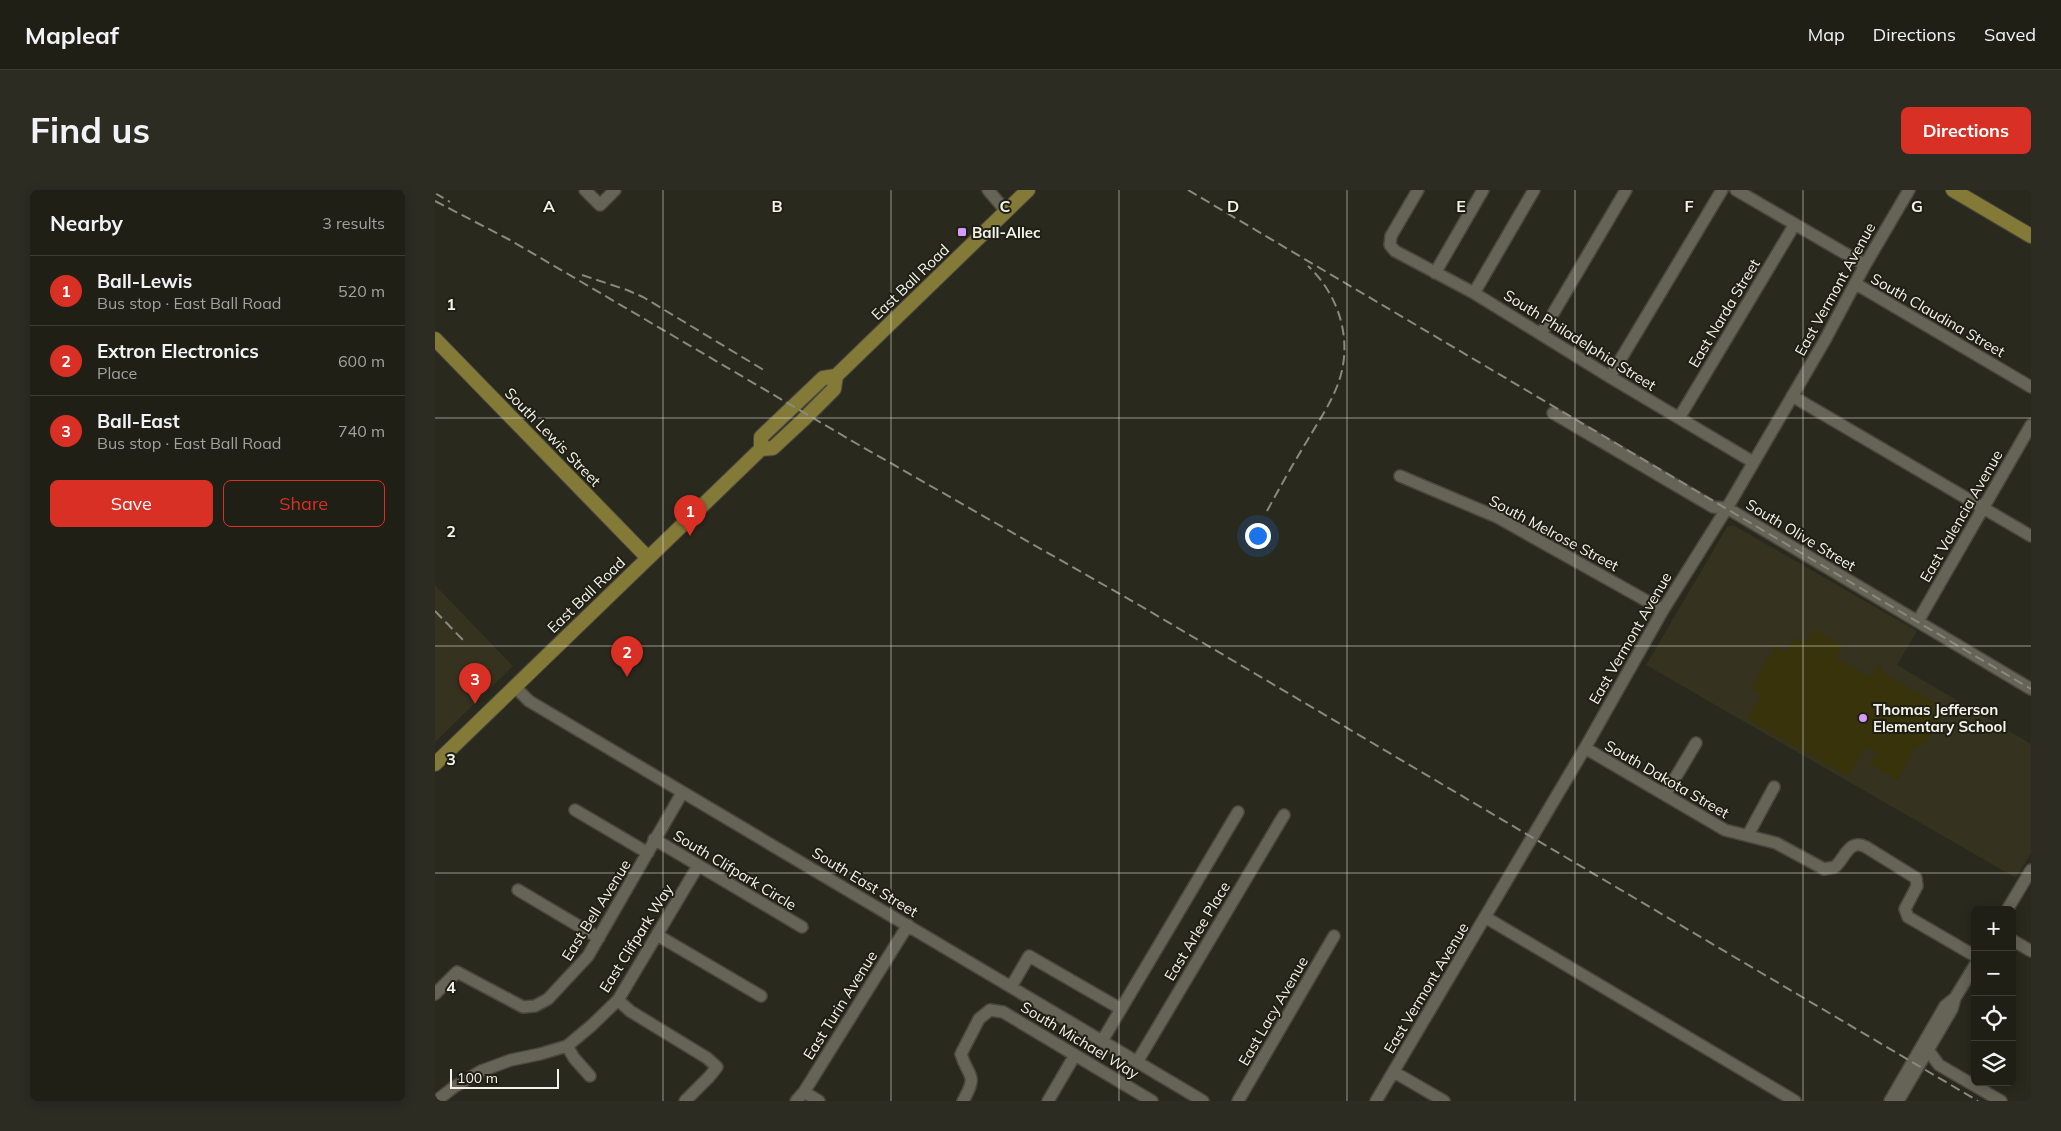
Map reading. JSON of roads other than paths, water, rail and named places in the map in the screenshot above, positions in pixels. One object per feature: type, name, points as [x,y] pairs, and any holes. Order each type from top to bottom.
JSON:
[{"type":"main road","name":"East Ball Road","points":[[435,764],[761,449],[773,448],[797,425],[834,389],[836,376],[1028,190]]},
{"type":"main road","points":[[1953,190],[2031,236]]},
{"type":"main road","name":"South Lewis Street","points":[[435,339],[648,558]]},
{"type":"street","points":[[585,190],[599,205],[615,190]]},
{"type":"street","points":[[987,190],[1006,211]]},
{"type":"street","name":"South Philadelphia Street","points":[[1418,190],[1391,236],[1390,245],[1395,250],[1474,293],[1610,378],[1753,462]]},
{"type":"street","points":[[1435,273],[1483,190]]},
{"type":"street","points":[[1474,293],[1534,190]]},
{"type":"street","points":[[1541,334],[1626,190]]},
{"type":"street","points":[[1610,378],[1722,190]]},
{"type":"street","name":"South Claudina Street","points":[[1736,190],[1865,265]]},
{"type":"street","name":"East Vermont Avenue","points":[[1376,1101],[1585,748],[1663,610],[1727,508],[1909,190]]},
{"type":"street","name":"East Narda Street","points":[[1679,418],[1795,224]]},
{"type":"street","name":"South Claudina Street","points":[[1856,284],[2031,387]]},
{"type":"street","points":[[1792,396],[2031,536]]},
{"type":"street","name":"South Olive Street","points":[[1553,413],[1713,507],[1727,508],[2031,689]]},
{"type":"street","name":"East Valencia Avenue","points":[[1918,622],[2031,426]]},
{"type":"street","name":"South Melrose Street","points":[[1400,476],[1497,516],[1663,610]]},
{"type":"street","name":"South East Street","points":[[515,687],[529,701],[908,925],[1197,1099]]},
{"type":"street","points":[[1665,795],[1696,744]]},
{"type":"street","name":"South Dakota Street","points":[[1585,748],[1725,830],[1776,843],[1824,869],[1831,869],[1838,865],[1847,850],[1853,845],[1859,844],[1866,847],[1916,878],[1916,888],[1905,909],[1908,917],[1971,954]]},
{"type":"street","points":[[1748,835],[1774,787]]},
{"type":"street","name":"East Bell Avenue","points":[[435,994],[457,972],[511,1003],[523,1007],[535,1006],[548,999],[569,979],[588,956],[682,793]]},
{"type":"street","points":[[575,810],[648,853]]},
{"type":"street","points":[[1102,1041],[1238,812]]},
{"type":"street","name":"East Arlee Place","points":[[1137,1062],[1284,815]]},
{"type":"street","name":"South Clifpark Circle","points":[[654,839],[801,927]]},
{"type":"street","name":"East Clifpark Way","points":[[436,1101],[454,1087],[481,1072],[511,1060],[567,1046],[618,1000],[698,866]]},
{"type":"street","points":[[2009,906],[2031,870]]},
{"type":"street","points":[[518,890],[599,938]]},
{"type":"street","points":[[1485,917],[1795,1101]]},
{"type":"street","name":"East Turin Avenue","points":[[796,1101],[804,1092],[908,925]]},
{"type":"street","points":[[657,935],[761,996]]},
{"type":"street","name":"East Lacy Avenue","points":[[1238,1101],[1334,936]]},
{"type":"street","points":[[2016,942],[2031,951]]},
{"type":"street","points":[[1011,987],[1029,956],[1121,1009]]},
{"type":"street","points":[[1890,1101],[1945,1006],[1955,998],[1971,972]]},
{"type":"street","points":[[1898,1101],[1953,1009],[1955,998]]},
{"type":"street","points":[[618,1000],[631,1011],[707,1058],[717,1067],[685,1101]]},
{"type":"street","name":"South Michael Way","points":[[963,1101],[976,1081],[961,1054],[979,1019],[990,1010],[1003,1012],[1152,1101]]},
{"type":"street","points":[[567,1046],[574,1058],[590,1076]]},
{"type":"street","points":[[1928,1050],[1939,1065],[2001,1101]]},
{"type":"street","points":[[1048,1101],[1075,1056]]},
{"type":"street","points":[[1394,1072],[1444,1101]]},
{"type":"street","points":[[804,1092],[819,1101]]},
{"type":"railway","points":[[1188,190],[2031,689]]},
{"type":"railway","points":[[435,193],[450,202]]},
{"type":"railway","points":[[435,201],[510,240],[859,445],[1139,605],[1978,1101]]},
{"type":"railway","points":[[1267,511],[1329,404],[1339,381],[1343,365],[1344,334],[1335,304],[1328,290],[1308,266]]},
{"type":"railway","points":[[582,275],[643,297],[767,372]]},
{"type":"railway","points":[[435,611],[463,640]]},
{"type":"place","name":"Ball-Allec","points":[[962,232]]},
{"type":"place","name":"Ball-Lewis","points":[[690,536]]},
{"type":"place","name":"Extron Electronics","points":[[627,677]]},
{"type":"place","name":"Ball-East","points":[[475,704]]},
{"type":"place","name":"Thomas Jefferson Elementary School","points":[[1863,718]]}]
